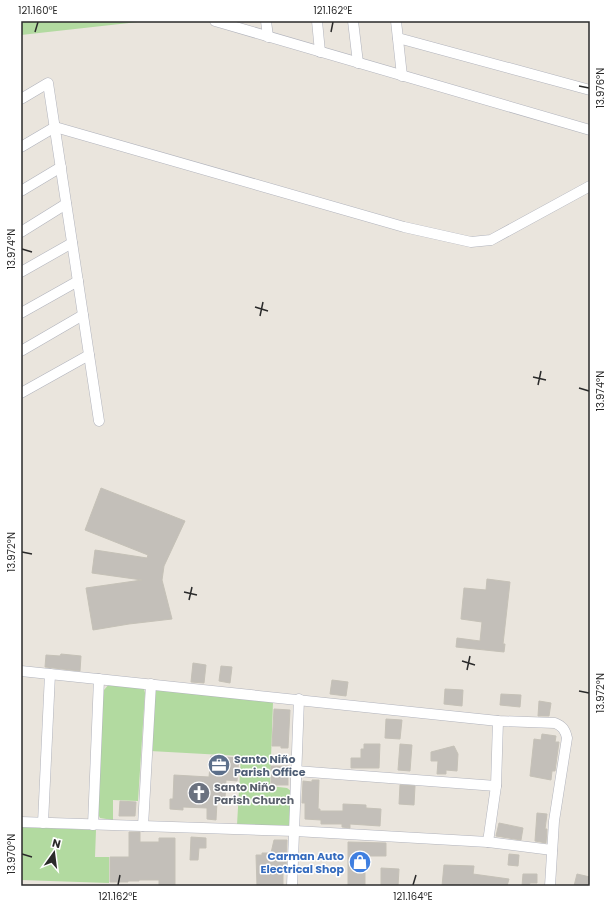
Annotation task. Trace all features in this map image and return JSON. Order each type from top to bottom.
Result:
[{"type":"street","points":[[215,21],[590,130]]},
{"type":"street","points":[[266,21],[268,36]]},
{"type":"street","points":[[317,21],[320,52]]},
{"type":"street","points":[[353,21],[358,63]]},
{"type":"street","points":[[396,21],[402,76]]},
{"type":"street","points":[[398,38],[590,90]]},
{"type":"street","points":[[21,99],[48,83],[99,421]]},
{"type":"street","points":[[21,148],[55,127],[404,227],[471,242],[491,240],[590,186]]},
{"type":"street","points":[[21,190],[61,167]]},
{"type":"street","points":[[21,232],[66,204]]},
{"type":"street","points":[[21,272],[72,243]]},
{"type":"street","points":[[21,313],[78,281]]},
{"type":"street","points":[[21,351],[83,315]]},
{"type":"street","points":[[21,393],[89,355]]},
{"type":"street","points":[[21,670],[498,721],[555,723],[566,731],[567,738],[554,821],[550,886]]},
{"type":"street","points":[[43,823],[50,674]]},
{"type":"street","points":[[93,825],[99,679]]},
{"type":"street","points":[[142,826],[151,684]]},
{"type":"street","points":[[292,886],[299,699]]},
{"type":"street","points":[[488,842],[496,786],[498,721]]},
{"type":"street","points":[[296,771],[496,786]]},
{"type":"street","points":[[21,822],[295,831],[488,842],[552,850]]},
{"type":"green space","points":[[21,21],[147,21],[21,35]]},
{"type":"green space","points":[[110,683],[144,689],[145,693],[138,801],[113,800],[113,820],[100,818],[98,810],[103,696],[104,690]]},
{"type":"green space","points":[[156,689],[273,702],[270,786],[287,788],[291,791],[289,826],[237,825],[241,756],[150,751],[154,692]]},
{"type":"green space","points":[[21,827],[96,830],[95,857],[109,857],[109,883],[21,880]]},
{"type":"building","points":[[101,488],[185,521],[164,566],[162,580],[172,619],[93,630],[86,588],[142,580],[92,573],[95,550],[147,558],[148,555],[85,530]]},
{"type":"building","points":[[487,579],[510,582],[503,644],[505,644],[504,652],[456,647],[457,638],[480,641],[482,622],[461,619],[464,588],[486,590]]},
{"type":"building","points":[[61,654],[81,656],[80,671],[45,667],[46,655],[60,656]]},
{"type":"building","points":[[193,663],[206,665],[204,683],[191,682]]},
{"type":"building","points":[[221,666],[232,667],[230,683],[219,681]]},
{"type":"building","points":[[332,680],[348,682],[346,696],[330,694]]},
{"type":"building","points":[[445,689],[463,690],[462,706],[444,704]]},
{"type":"building","points":[[501,694],[521,695],[520,707],[500,705]]},
{"type":"building","points":[[539,701],[551,703],[549,716],[538,716]]},
{"type":"building","points":[[274,709],[290,710],[288,748],[272,746]]},
{"type":"building","points":[[386,719],[402,720],[400,739],[385,738]]},
{"type":"building","points":[[542,734],[556,736],[555,742],[559,742],[555,771],[552,771],[551,780],[530,776],[534,739],[541,740]]},
{"type":"building","points":[[364,744],[380,744],[379,768],[351,768],[351,758],[361,758],[361,749],[364,749]]},
{"type":"building","points":[[400,744],[412,745],[410,771],[398,770]]},
{"type":"building","points":[[454,746],[458,754],[457,771],[446,770],[446,774],[437,774],[438,761],[431,761],[431,752]]},
{"type":"building","name":"Santo Niño Parish Church","points":[[211,756],[239,758],[237,781],[226,780],[225,799],[221,798],[220,802],[217,802],[216,820],[207,819],[207,808],[183,807],[183,810],[170,809],[170,799],[173,799],[174,775],[209,777]]},
{"type":"building","points":[[271,766],[288,766],[288,785],[271,785]]},
{"type":"building","points":[[312,780],[319,780],[318,809],[320,809],[320,811],[343,811],[343,804],[366,805],[366,808],[381,809],[380,826],[350,824],[350,828],[342,827],[342,824],[321,824],[321,820],[305,819],[305,803],[302,803],[303,781],[312,782]]},
{"type":"building","points":[[400,785],[415,786],[414,805],[399,804]]},
{"type":"building","points":[[120,801],[136,802],[135,816],[119,816]]},
{"type":"building","points":[[537,813],[547,814],[545,829],[547,829],[546,843],[535,841]]},
{"type":"building","points":[[499,823],[523,828],[521,840],[496,836]]},
{"type":"building","points":[[129,832],[140,832],[140,842],[159,842],[159,838],[175,838],[175,885],[159,885],[159,880],[110,882],[110,857],[129,857]]},
{"type":"building","points":[[191,837],[206,838],[206,848],[199,848],[198,860],[190,860]]},
{"type":"building","points":[[274,840],[287,840],[286,873],[283,873],[283,886],[257,886],[256,855],[271,853]]},
{"type":"building","points":[[348,842],[386,843],[386,856],[365,856],[365,886],[348,886]]},
{"type":"building","points":[[509,854],[519,855],[518,866],[508,865]]},
{"type":"building","points":[[444,865],[474,866],[473,874],[509,879],[507,886],[470,884],[470,886],[442,886]]},
{"type":"building","points":[[381,868],[399,869],[398,886],[381,886]]},
{"type":"building","points":[[523,874],[537,874],[537,883],[530,883],[529,886],[522,886]]},
{"type":"building","points":[[577,874],[590,877],[590,886],[574,886]]},
{"type":"place","name":"Santo Niño Parish Office","points":[[219,765]]},
{"type":"place","name":"Santo Niño Parish Church","points":[[199,793]]},
{"type":"place","name":"Carman Auto Electrical Shop","points":[[360,862]]}]
